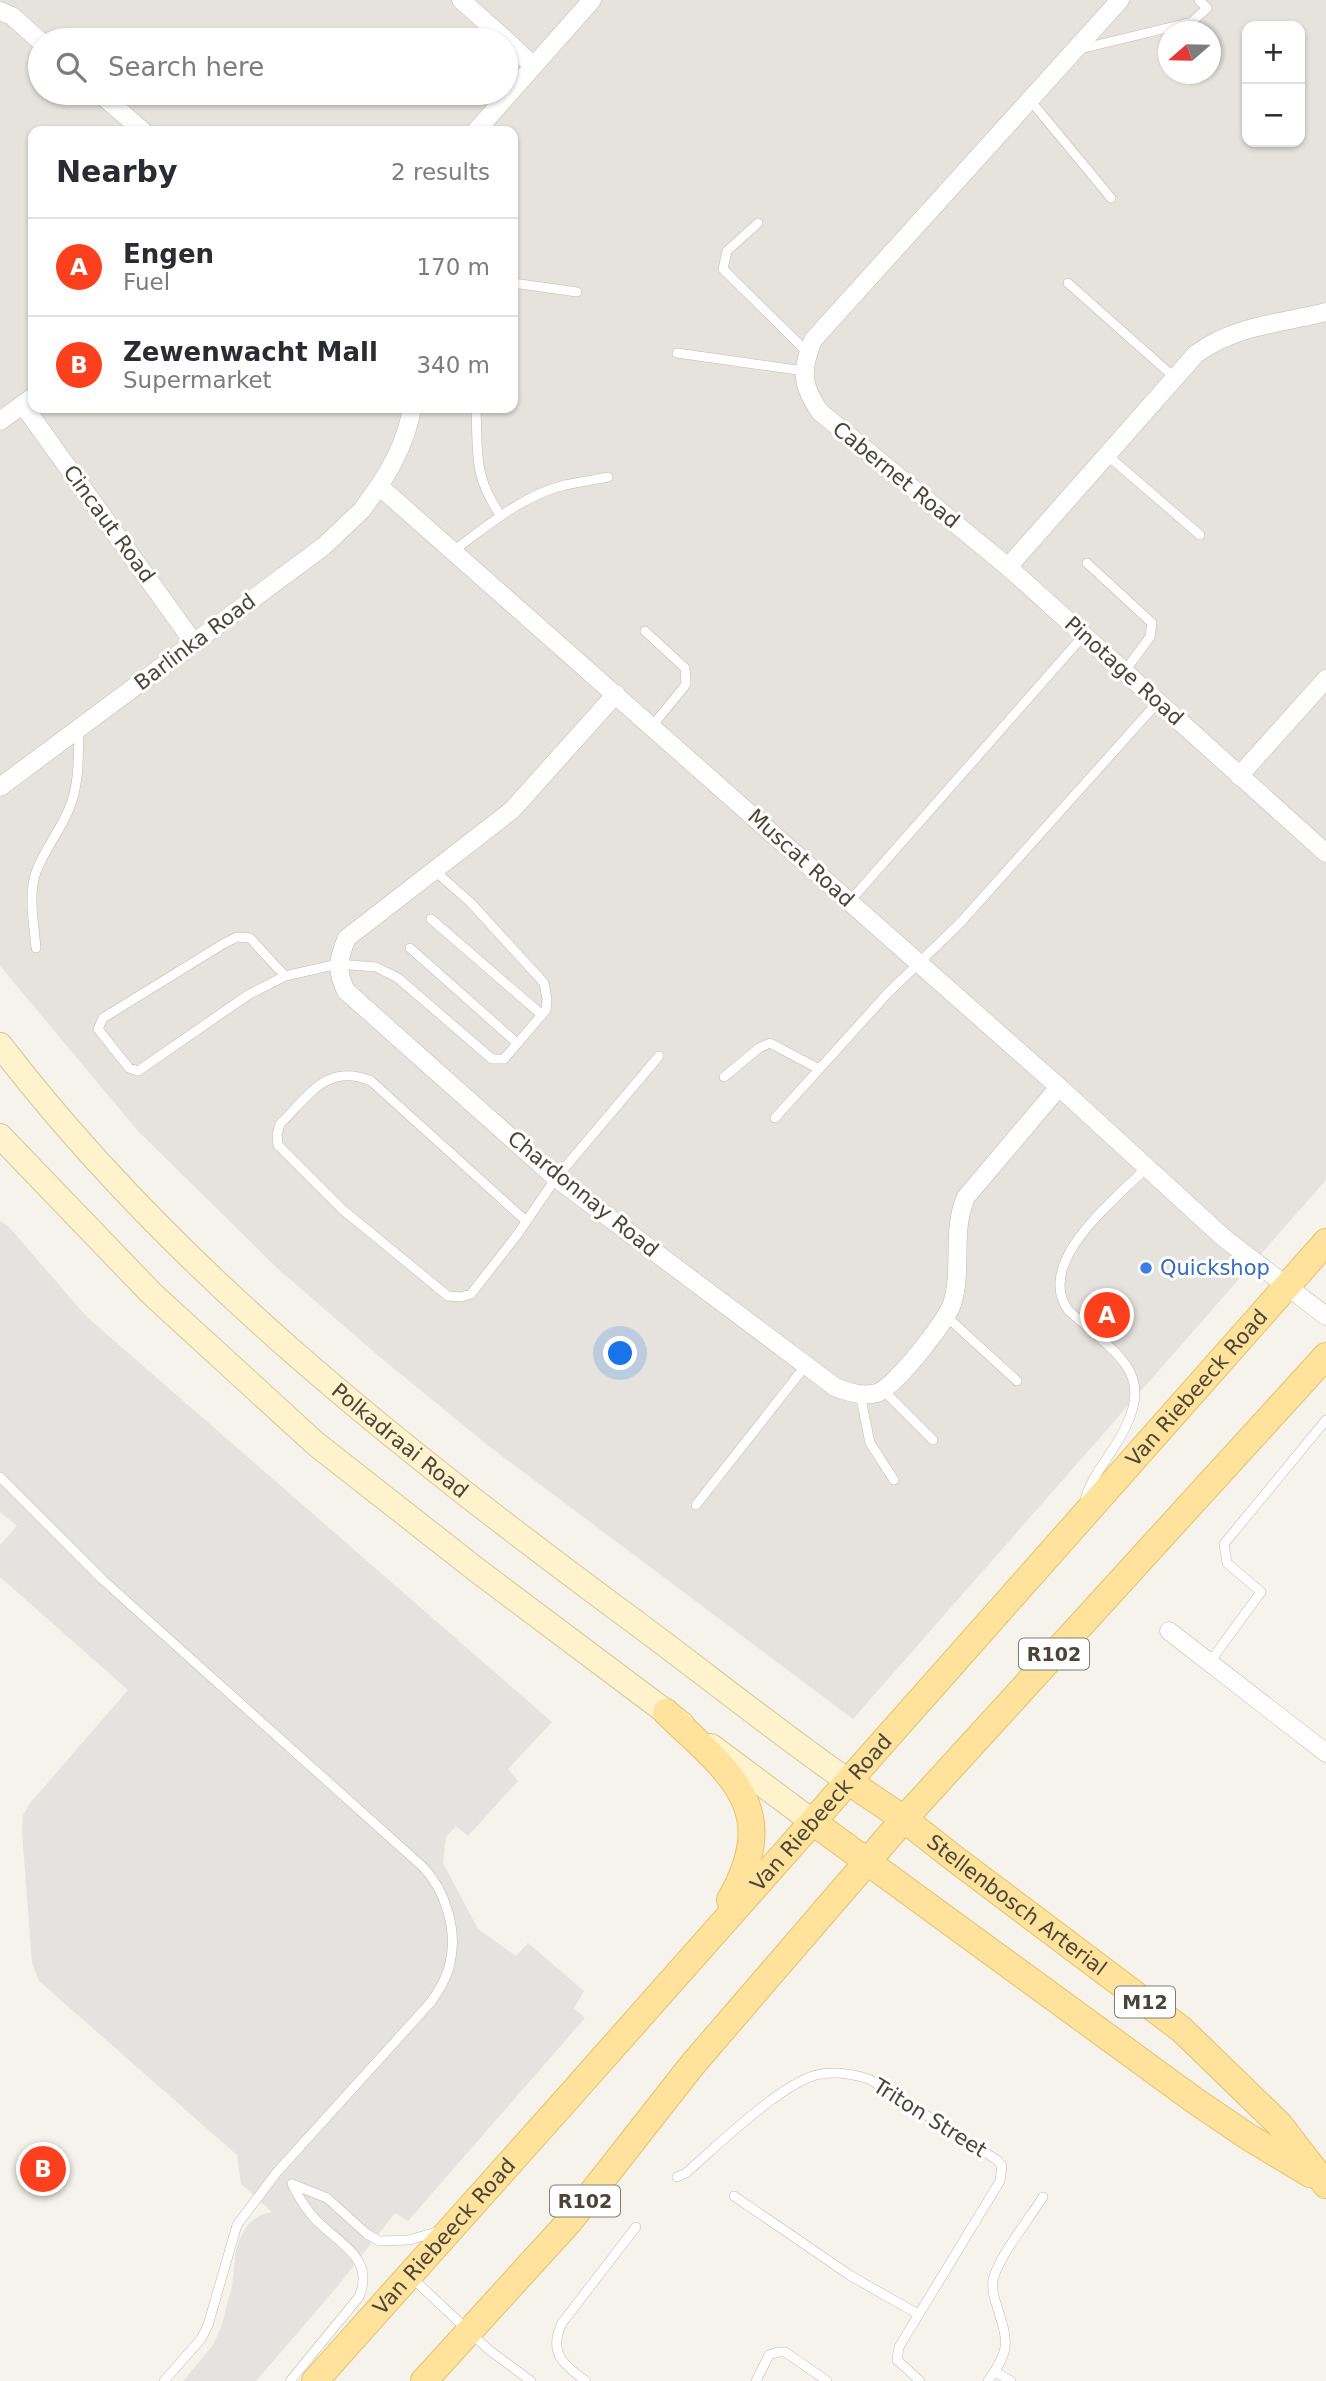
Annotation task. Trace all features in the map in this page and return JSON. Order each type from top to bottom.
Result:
[{"type":"main road","points":[[0,1037],[16,1066]]},
{"type":"main road","name":"Polkadraai Road","points":[[0,1045],[88,1152],[139,1205],[250,1313],[340,1392],[498,1521],[849,1782]]},
{"type":"main road","name":"M12","points":[[0,1136],[152,1294],[316,1444],[457,1555],[813,1822],[1194,2100],[1325,2184]]},
{"type":"main road","name":"Van Riebeeck Road","points":[[315,2381],[1326,1242]]},
{"type":"main road","name":"R102","points":[[424,2381],[569,2222],[693,2064],[904,1819],[1326,1356]]},
{"type":"main road","points":[[666,1712],[731,1776],[741,1791],[749,1816],[751,1844],[744,1875],[703,1947]]},
{"type":"main road","name":"Stellenbosch Arterial","points":[[849,1782],[904,1819],[1181,2029],[1279,2124],[1325,2184]]},
{"type":"street","points":[[461,0],[492,28]]},
{"type":"street","points":[[518,83],[592,0]]},
{"type":"street","points":[[804,371],[813,340],[1120,0]]},
{"type":"street","points":[[0,10],[12,16],[28,30]]},
{"type":"street","points":[[518,52],[533,66]]},
{"type":"street","points":[[113,105],[137,126]]},
{"type":"street","points":[[480,126],[499,105]]},
{"type":"street","points":[[1008,566],[1196,354],[1237,331],[1326,312]]},
{"type":"street","name":"Cabernet Road","points":[[804,371],[811,398],[820,412],[1008,566]]},
{"type":"street","name":"Cincaut Road","points":[[0,421],[28,401]]},
{"type":"street","name":"Cincaut Road","points":[[36,413],[194,643]]},
{"type":"street","points":[[379,486],[392,466],[407,432],[411,413]]},
{"type":"street","name":"Barlinka Road","points":[[0,787],[324,546],[362,510],[379,486]]},
{"type":"street","name":"Muscat Road","points":[[379,486],[850,901],[1232,1244],[1326,1316]]},
{"type":"street","name":"Pinotage Road","points":[[1008,566],[1326,853]]},
{"type":"street","points":[[1239,776],[1326,679]]},
{"type":"street","points":[[338,964],[347,938],[512,810],[616,694]]},
{"type":"street","name":"Chardonnay Road","points":[[338,964],[340,979],[346,991],[556,1178],[835,1387],[860,1394]]},
{"type":"street","points":[[860,1394],[874,1394],[892,1383],[947,1317],[954,1295],[960,1213],[966,1197],[1059,1087]]},
{"type":"street","points":[[1169,1632],[1326,1754]]},
{"type":"lane","points":[[1075,50],[1192,22],[1207,8],[1199,0]]},
{"type":"lane","points":[[1030,100],[1111,198]]},
{"type":"lane","points":[[758,223],[727,251],[723,269],[808,353]]},
{"type":"lane","points":[[1068,283],[1175,378]]},
{"type":"lane","points":[[518,284],[577,292]]},
{"type":"lane","points":[[677,353],[804,371]]},
{"type":"lane","points":[[476,413],[478,471],[483,487],[501,516]]},
{"type":"lane","points":[[1107,455],[1200,535]]},
{"type":"lane","points":[[453,551],[501,516],[547,491],[608,477]]},
{"type":"lane","points":[[1087,563],[1152,624],[1150,637],[1124,672]]},
{"type":"lane","points":[[645,631],[685,668],[686,678],[684,687],[652,726]]},
{"type":"lane","points":[[850,901],[1084,635]]},
{"type":"lane","points":[[775,1118],[887,994],[961,922],[1158,702]]},
{"type":"lane","points":[[36,948],[32,902],[35,874],[75,792],[80,770],[79,728]]},
{"type":"lane","points":[[285,976],[250,938],[237,937],[103,1018],[98,1028],[130,1068],[138,1071],[248,995],[285,976],[338,964],[376,967],[398,978],[492,1059],[504,1059],[547,1004],[544,983],[471,903],[435,871]]},
{"type":"lane","points":[[431,919],[541,1014]]},
{"type":"lane","points":[[410,948],[517,1043]]},
{"type":"lane","points":[[724,1077],[759,1048],[770,1043],[819,1069]]},
{"type":"lane","points":[[526,1221],[371,1081],[360,1076],[350,1074],[325,1081],[278,1129],[278,1144],[343,1210],[449,1296],[471,1294],[526,1221],[556,1178],[659,1056]]},
{"type":"lane","points":[[1082,1517],[1090,1484],[1127,1427],[1136,1389],[1129,1370],[1116,1353],[1061,1301],[1061,1273],[1076,1240],[1146,1168]]},
{"type":"lane","points":[[947,1317],[1017,1381]]},
{"type":"lane","points":[[696,1506],[806,1366]]},
{"type":"lane","points":[[883,1390],[933,1440]]},
{"type":"lane","points":[[860,1394],[870,1443],[894,1480]]},
{"type":"lane","points":[[1209,1663],[1261,1592],[1227,1563],[1224,1544],[1326,1420]]},
{"type":"lane","points":[[0,1477],[103,1580],[423,1867],[434,1879],[447,1907],[452,1953],[442,1983],[431,2002],[277,2172],[237,2225],[208,2325],[201,2339],[164,2381]]},
{"type":"lane","name":"Triton Street","points":[[677,2177],[796,2082],[820,2074],[847,2073],[869,2079],[997,2160],[1002,2166],[1000,2180],[899,2347],[897,2360],[920,2381]]},
{"type":"lane","points":[[290,2381],[359,2297],[364,2277],[356,2256],[310,2214],[292,2184],[327,2198],[367,2234],[379,2241],[409,2240],[454,2225]]},
{"type":"lane","points":[[734,2196],[851,2276],[918,2314]]},
{"type":"lane","points":[[988,2381],[1001,2363],[1006,2337],[996,2304],[993,2282],[997,2268],[1043,2197]]},
{"type":"lane","points":[[586,2381],[568,2368],[560,2358],[556,2344],[557,2334],[562,2323],[636,2227]]},
{"type":"lane","points":[[410,2276],[489,2350],[531,2381]]},
{"type":"lane","points":[[756,2381],[769,2355],[778,2352],[785,2352],[827,2381]]},
{"type":"lane","points":[[995,2372],[1011,2381]]},
{"type":"shaded area","points":[[0,0],[1326,0],[1326,1180],[853,1719],[490,1447],[277,1268],[138,1131],[0,966]]},
{"type":"shaded area","points":[[0,1221],[9,1227],[87,1317],[552,1722],[508,1769],[518,1781],[468,1836],[456,1826],[446,1837],[443,1863],[478,1929],[516,1956],[528,1943],[584,1991],[574,2008],[585,2018],[408,2221],[395,2213],[337,2287],[256,2381],[183,2381],[213,2345],[221,2327],[232,2286],[240,2238],[248,2224],[261,2215],[272,2212],[241,2184],[237,2155],[39,1981],[32,1963],[23,1815],[31,1802],[128,1690],[0,1577],[0,1545],[17,1526],[0,1512]]},
{"type":"place","name":"Quickshop","points":[[1146,1268]]},
{"type":"place","name":"Engen","points":[[1107,1315]]},
{"type":"place","name":"Zewenwacht Mall","points":[[43,2169]]}]
